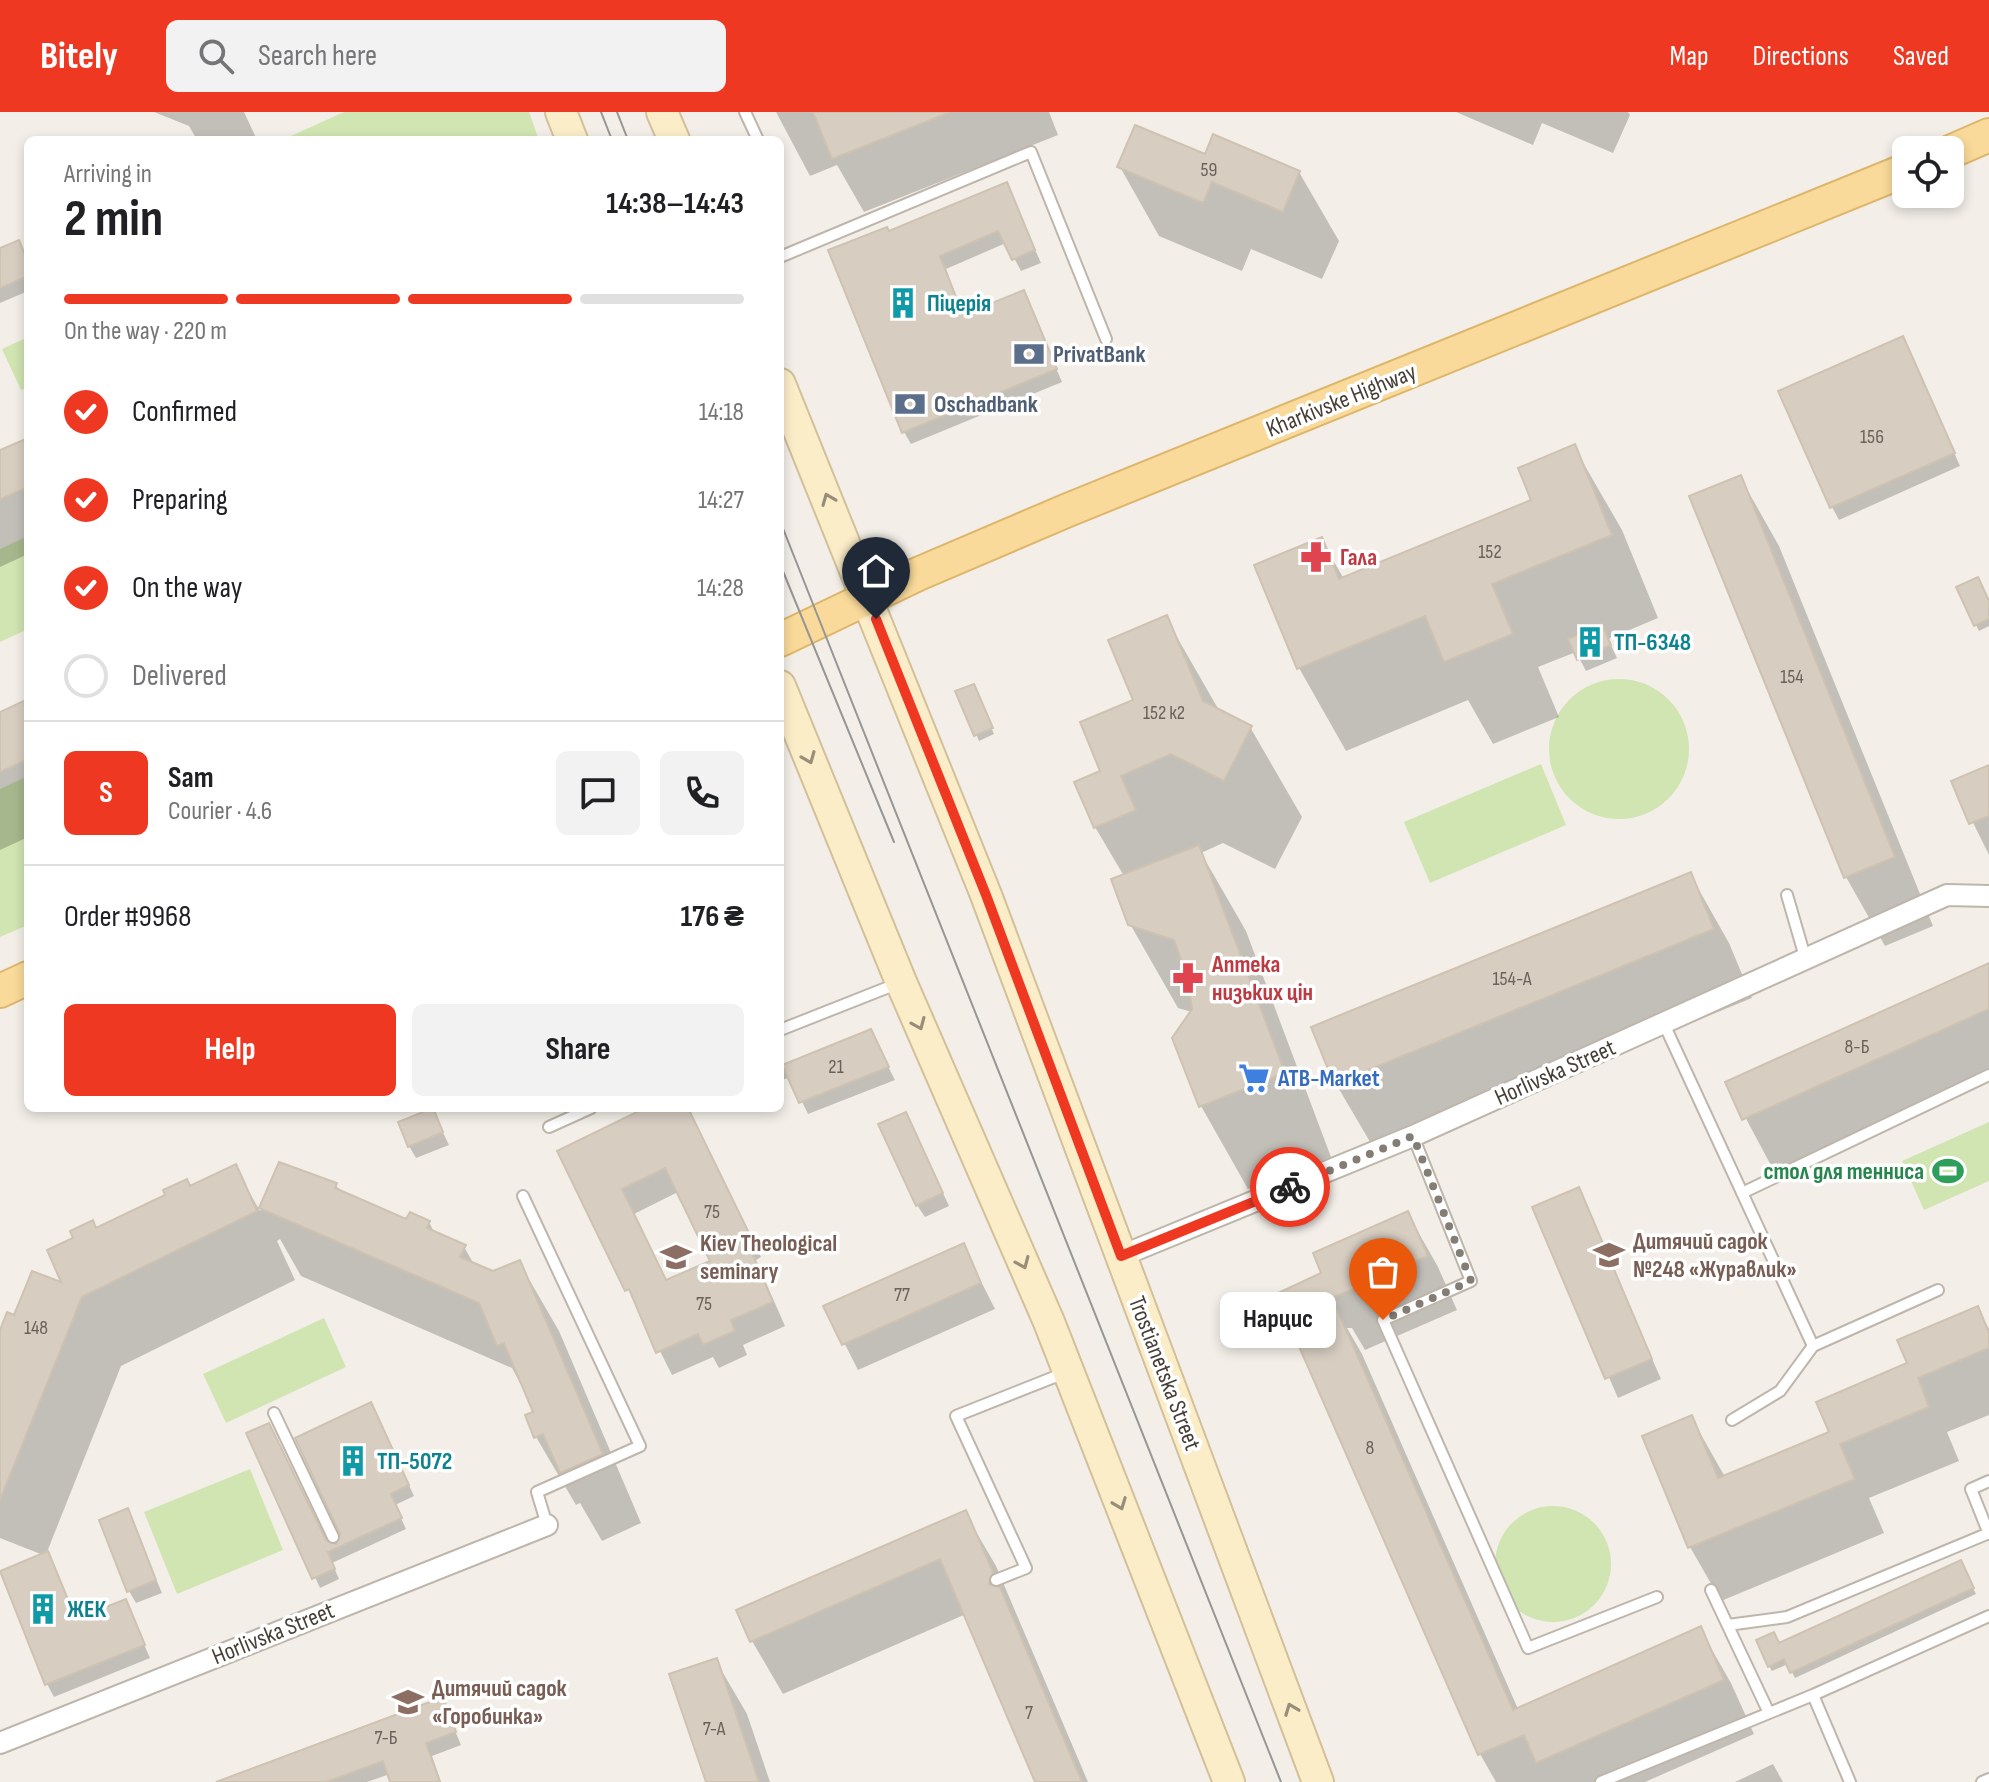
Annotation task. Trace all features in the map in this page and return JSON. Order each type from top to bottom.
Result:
[{"type":"main road","points":[[561,112],[570,136]]},
{"type":"main road","points":[[662,112],[672,136]]},
{"type":"main road","points":[[1964,146],[1989,135]]},
{"type":"main road","name":"Kharkivske Highway","points":[[784,638],[867,598],[1068,510],[1892,176]]},
{"type":"main road","name":"Trostianetska Street","points":[[784,394],[986,895],[1318,1782]]},
{"type":"main road","points":[[784,696],[901,982],[1068,1371],[1229,1782]]},
{"type":"main road","points":[[0,991],[24,980]]},
{"type":"street","name":"Horlivska Street","points":[[1121,1256],[1413,1136],[1947,895],[1989,896]]},
{"type":"street","name":"Horlivska Street","points":[[0,1743],[547,1525]]},
{"type":"lane","points":[[745,112],[756,136]]},
{"type":"lane","points":[[784,255],[1031,152],[1106,339]]},
{"type":"lane","points":[[1787,895],[1805,957]]},
{"type":"lane","points":[[784,1028],[901,982]]},
{"type":"lane","points":[[1664,1024],[1813,1346]]},
{"type":"lane","points":[[1742,1193],[1989,1075]]},
{"type":"lane","points":[[549,1127],[582,1112]]},
{"type":"lane","points":[[1413,1136],[1471,1281],[1383,1320],[1528,1648],[1657,1597]]},
{"type":"lane","points":[[523,1196],[640,1446],[537,1492],[547,1525]]},
{"type":"lane","points":[[1732,1420],[1780,1391],[1813,1346],[1938,1290]]},
{"type":"lane","points":[[996,1580],[1026,1568],[956,1416],[1068,1371]]},
{"type":"lane","points":[[274,1413],[333,1537]]},
{"type":"lane","points":[[1728,1625],[1787,1617],[1989,1534],[1971,1489],[1989,1481]]},
{"type":"lane","points":[[1711,1590],[1769,1713]]},
{"type":"lane","points":[[1601,1782],[1813,1695],[1989,1616]]},
{"type":"lane","points":[[1813,1695],[1850,1782]]},
{"type":"lane","points":[[1982,1782],[1989,1779]]},
{"type":"green space","points":[[344,112],[529,112],[538,136],[291,136]]},
{"type":"green space","points":[[24,339],[24,389],[21,390],[2,349]]},
{"type":"green space","points":[[24,538],[24,631],[0,642],[0,549]]},
{"type":"green space","points":[[1619,679],[1646,684],[1669,699],[1684,722],[1689,749],[1684,776],[1669,799],[1646,814],[1619,819],[1592,814],[1569,799],[1554,776],[1549,749],[1554,722],[1569,699],[1592,684]]},
{"type":"green space","points":[[1541,764],[1566,825],[1430,883],[1404,822]]},
{"type":"green space","points":[[24,778],[24,927],[0,937],[0,789]]},
{"type":"green space","name":"стол для тенниса","points":[[1989,1122],[1989,1181],[1924,1210],[1902,1161]]},
{"type":"green space","points":[[324,1318],[346,1367],[226,1423],[203,1374]]},
{"type":"green space","points":[[250,1469],[283,1550],[177,1594],[144,1512]]},
{"type":"green space","points":[[1553,1506],[1575,1510],[1594,1523],[1607,1542],[1611,1564],[1607,1586],[1594,1605],[1575,1618],[1553,1622],[1531,1618],[1512,1605],[1499,1586],[1495,1564],[1499,1542],[1512,1523],[1531,1510]]},
{"type":"building","points":[[813,112],[948,112],[948,113],[832,159]]},
{"type":"building","points":[[1135,125],[1205,154],[1213,134],[1300,171],[1283,212],[1212,182],[1203,203],[1117,167]]},
{"type":"building","name":"Піцерія","points":[[1007,182],[1035,250],[1012,260],[998,231],[940,256],[963,315],[1024,290],[1057,369],[902,433],[828,250],[887,227],[889,231]]},
{"type":"building","points":[[19,240],[24,252],[24,278],[0,288],[0,248]]},
{"type":"building","points":[[1903,336],[1955,453],[1830,508],[1778,391]]},
{"type":"building","points":[[24,440],[24,489],[0,499],[0,450]]},
{"type":"building","points":[[1575,444],[1612,535],[1492,584],[1513,634],[1444,662],[1425,616],[1297,669],[1254,565],[1322,537],[1339,579],[1531,500],[1518,468]]},
{"type":"building","points":[[1741,475],[1895,857],[1844,878],[1689,496]]},
{"type":"building","points":[[1978,577],[1989,601],[1989,619],[1974,626],[1956,587]]},
{"type":"building","points":[[1167,615],[1203,701],[1252,726],[1224,781],[1171,754],[1121,776],[1136,810],[1094,828],[1074,782],[1100,771],[1080,722],[1133,700],[1108,640]]},
{"type":"building","name":"ТП-6348","points":[[1602,624],[1611,645],[1577,660],[1568,639]]},
{"type":"building","points":[[974,684],[993,728],[974,736],[955,691]]},
{"type":"building","points":[[24,701],[24,761],[0,772],[0,712]]},
{"type":"building","points":[[1989,765],[1989,816],[1969,824],[1951,781]]},
{"type":"building","points":[[1199,845],[1285,1073],[1199,1107],[1172,1038],[1192,1009],[1188,978],[1174,940],[1128,925],[1111,879]]},
{"type":"building","points":[[1691,872],[1714,929],[1334,1084],[1311,1027]]},
{"type":"building","points":[[1989,963],[1989,1009],[1742,1120],[1725,1082]]},
{"type":"building","points":[[871,1029],[889,1067],[799,1103],[784,1064]]},
{"type":"building","points":[[423,1112],[435,1112],[443,1132],[408,1147],[398,1122]]},
{"type":"building","points":[[637,1112],[690,1112],[749,1233],[744,1235],[773,1302],[731,1320],[735,1331],[703,1345],[698,1334],[656,1353],[629,1289],[625,1291],[557,1151]],"holes":[[[665,1168],[710,1261],[666,1280],[622,1189]]]},
{"type":"building","points":[[906,1112],[943,1193],[916,1206],[878,1124]]},
{"type":"building","points":[[279,1162],[337,1183],[335,1188],[406,1219],[410,1212],[430,1221],[427,1228],[466,1245],[460,1257],[493,1271],[520,1260],[603,1454],[560,1473],[543,1434],[534,1438],[525,1415],[533,1412],[504,1343],[497,1346],[479,1303],[259,1208]]},
{"type":"building","points":[[236,1164],[257,1211],[82,1297],[0,1500],[0,1330],[7,1312],[14,1315],[32,1271],[61,1282],[47,1250],[73,1238],[70,1231],[93,1220],[96,1228],[165,1195],[163,1190],[187,1179],[190,1186]]},
{"type":"building","points":[[1579,1187],[1652,1359],[1605,1379],[1532,1207]]},
{"type":"building","points":[[1408,1211],[1428,1256],[1332,1298],[1513,1710],[1701,1626],[1724,1680],[1536,1763],[1524,1735],[1478,1755],[1276,1294],[1321,1273],[1313,1253]]},
{"type":"building","points":[[964,1243],[981,1283],[842,1345],[823,1306]]},
{"type":"building","points":[[1978,1306],[1989,1333],[1989,1348],[1918,1378],[1929,1407],[1840,1444],[1855,1479],[1688,1548],[1642,1436],[1692,1415],[1718,1478],[1829,1432],[1816,1402],[1907,1363],[1897,1340]]},
{"type":"building","name":"ТП-5072","points":[[371,1402],[409,1485],[391,1494],[402,1518],[328,1552],[335,1569],[312,1579],[246,1433],[269,1423],[326,1540],[336,1544],[340,1534],[295,1438]]},
{"type":"building","points":[[128,1508],[156,1580],[127,1592],[99,1520]]},
{"type":"building","points":[[966,1510],[993,1572],[989,1584],[1000,1587],[1082,1782],[1035,1782],[940,1559],[750,1642],[736,1610]]},
{"type":"building","name":"ЖЕК","points":[[48,1551],[76,1619],[126,1599],[145,1645],[45,1685],[0,1571]]},
{"type":"building","points":[[1961,1560],[1974,1588],[1790,1673],[1784,1659],[1768,1667],[1756,1640],[1774,1632],[1779,1643]]},
{"type":"building","points":[[717,1658],[759,1782],[706,1782],[669,1674]]},
{"type":"building","points":[[443,1697],[456,1732],[426,1743],[440,1782],[390,1782],[383,1761],[326,1782],[216,1782]]},
{"type":"tram line","points":[[601,112],[610,136]]},
{"type":"tram line","points":[[617,112],[626,136]]},
{"type":"tram line","points":[[784,531],[1281,1782]]},
{"type":"tram line","points":[[784,574],[894,842]]},
{"type":"way so far","points":[[1290,1187],[1413,1136],[1471,1281],[1383,1320]]},
{"type":"place","name":"Піцерія","points":[[903,303]]},
{"type":"place","name":"PrivatBank","points":[[1029,354]]},
{"type":"place","name":"Oschadbank","points":[[910,404]]},
{"type":"place","name":"Гала","points":[[1316,557]]},
{"type":"place","name":"ТП-6348","points":[[1590,642]]},
{"type":"place","name":"Аптека низьких цін","points":[[1188,978]]},
{"type":"place","name":"ATB-Market","points":[[1254,1078]]},
{"type":"place","name":"стол для тенниса","points":[[1948,1171]]},
{"type":"place","name":"Дитячий садок №248 «Журавлик»","points":[[1609,1255]]},
{"type":"place","name":"Kiev Theological seminary","points":[[676,1257]]},
{"type":"place","name":"Нарцис","points":[[1383,1320]]},
{"type":"place","name":"ТП-5072","points":[[353,1461]]},
{"type":"place","name":"ЖЕК","points":[[43,1609]]},
{"type":"place","name":"Дитячий садок «Горобинка»","points":[[408,1702]]},
{"type":"route","points":[[876,619],[986,895],[1121,1256],[1290,1187]]}]
